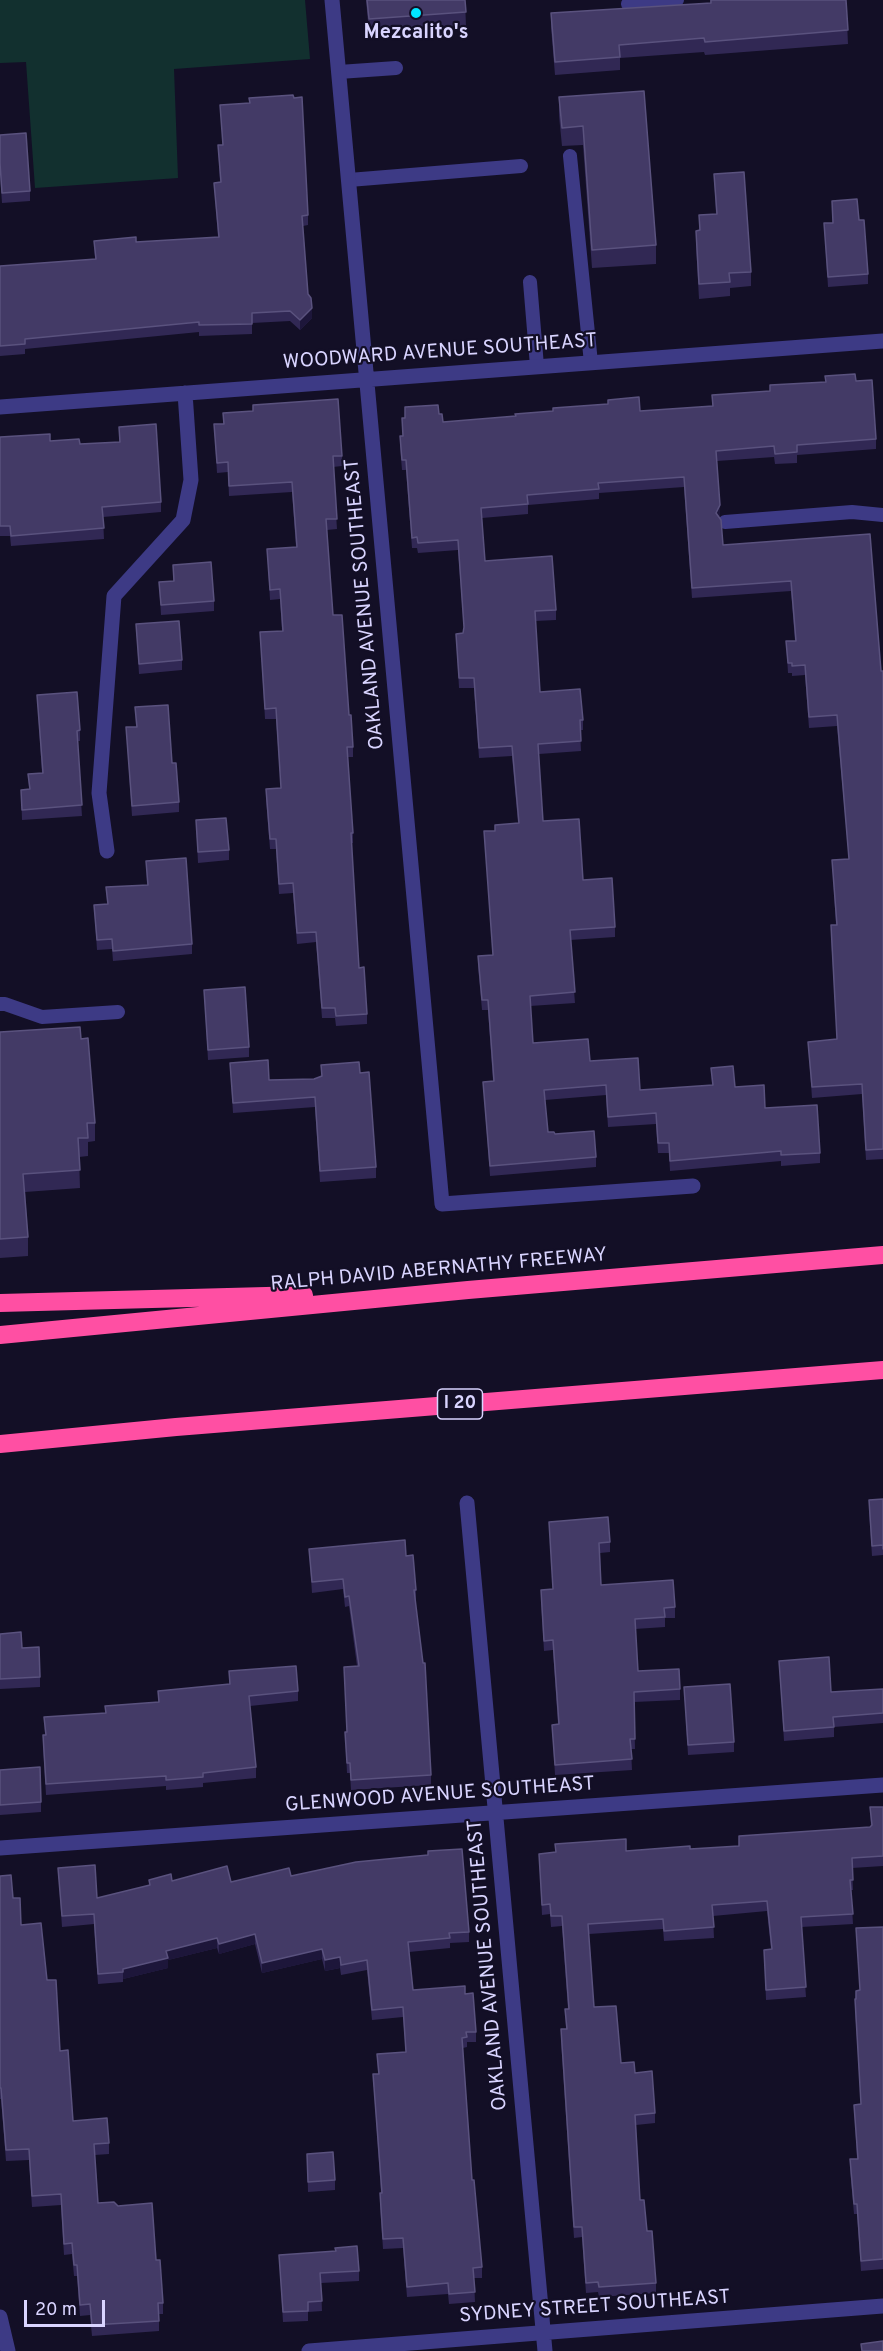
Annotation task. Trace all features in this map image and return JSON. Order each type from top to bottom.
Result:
[{"type":"highway","name":"RALPH DAVID ABERNATHY FREEWAY","points":[[0,1335],[468,1290],[883,1255]]},
{"type":"highway","points":[[0,1303],[468,1290]]},
{"type":"highway","name":"I 20","points":[[0,1446],[176,1427],[883,1370]]},
{"type":"street","name":"OAKLAND AVENUE SOUTHEAST","points":[[332,0],[442,1204],[693,1186]]},
{"type":"street","name":"WOODWARD AVENUE SOUTHEAST","points":[[0,407],[883,341]]},
{"type":"street","points":[[107,851],[99,793],[114,596],[183,520],[191,480],[185,393]]},
{"type":"street","name":"OAKLAND AVENUE SOUTHEAST","points":[[468,1503],[545,2351]]},
{"type":"street","name":"GLENWOOD AVENUE SOUTHEAST","points":[[0,1848],[883,1785]]},
{"type":"street","name":"SYDNEY STREET SOUTHEAST","points":[[309,2351],[883,2306]]},
{"type":"street","points":[[0,2317],[8,2351]]},
{"type":"lane","points":[[628,4],[677,0]]},
{"type":"lane","points":[[339,72],[396,68]]},
{"type":"lane","points":[[570,156],[591,363]]},
{"type":"lane","points":[[349,180],[520,166]]},
{"type":"lane","points":[[530,282],[537,366]]},
{"type":"lane","points":[[725,522],[852,512],[883,515]]},
{"type":"lane","points":[[0,1004],[42,1017],[118,1011]]},
{"type":"green space","points":[[0,0],[305,0],[310,59],[174,69],[178,178],[35,188],[26,62],[0,63]]},
{"type":"building","points":[[367,0],[465,0],[466,12],[369,19]]},
{"type":"building","points":[[711,0],[846,0],[848,30],[705,42],[704,38],[619,45],[620,57],[555,62],[551,13],[711,3]]},
{"type":"building","points":[[644,91],[656,245],[592,250],[583,126],[562,128],[559,97]]},
{"type":"building","points":[[293,95],[294,98],[302,97],[308,215],[302,216],[308,294],[312,308],[300,320],[290,311],[252,313],[252,324],[199,325],[199,322],[25,339],[25,344],[0,346],[0,266],[96,259],[94,241],[136,237],[136,242],[219,237],[214,183],[221,182],[218,145],[223,145],[220,105],[250,103],[249,98]]},
{"type":"building","points":[[26,133],[30,191],[2,193],[0,135]]},
{"type":"building","points":[[744,172],[751,272],[729,273],[730,282],[699,284],[696,231],[700,230],[699,215],[717,214],[714,174]]},
{"type":"building","points":[[857,199],[859,220],[864,220],[868,274],[828,277],[824,223],[833,223],[832,201]]},
{"type":"building","points":[[855,374],[856,381],[872,380],[876,439],[797,445],[797,452],[775,454],[774,446],[716,451],[720,505],[716,513],[721,520],[723,545],[870,534],[881,671],[883,671],[883,1149],[866,1150],[862,1084],[812,1087],[808,1042],[837,1039],[831,925],[837,925],[832,860],[849,859],[837,715],[809,717],[805,665],[792,666],[792,663],[788,663],[786,641],[796,641],[791,581],[692,588],[684,477],[598,483],[599,489],[527,495],[528,504],[481,508],[485,561],[552,556],[556,610],[535,611],[540,692],[580,689],[583,720],[580,720],[581,741],[538,744],[543,821],[579,819],[583,880],[612,878],[615,927],[570,930],[575,992],[530,996],[533,1043],[588,1039],[590,1061],[638,1058],[640,1090],[713,1085],[711,1068],[733,1066],[735,1087],[764,1085],[765,1108],[817,1105],[820,1153],[781,1155],[781,1151],[670,1161],[669,1143],[658,1143],[656,1113],[608,1117],[606,1085],[544,1090],[548,1132],[555,1134],[594,1131],[596,1157],[490,1166],[483,1082],[494,1081],[488,1000],[482,1000],[478,956],[493,955],[484,831],[495,831],[495,825],[519,823],[512,746],[479,748],[474,678],[459,678],[456,634],[463,633],[464,627],[458,540],[418,543],[417,537],[412,538],[406,460],[402,460],[400,436],[403,436],[402,418],[405,418],[405,407],[438,405],[443,422],[516,416],[515,414],[553,411],[553,408],[608,404],[608,400],[639,397],[640,411],[713,406],[712,395],[770,391],[770,385],[826,382],[825,376]]},
{"type":"building","points":[[338,399],[342,456],[333,456],[337,519],[326,519],[333,615],[342,615],[349,715],[351,715],[353,747],[347,747],[353,833],[351,833],[359,968],[364,967],[367,1014],[336,1016],[335,1008],[322,1008],[316,932],[297,933],[293,883],[279,884],[276,839],[270,839],[266,789],[281,788],[276,708],[265,709],[260,632],[283,631],[280,589],[270,590],[267,549],[297,547],[292,482],[229,486],[228,462],[217,463],[214,424],[224,424],[223,413],[253,411],[253,405]]},
{"type":"building","points":[[156,424],[161,502],[102,507],[104,528],[11,536],[10,526],[0,526],[0,437],[50,434],[50,441],[79,439],[80,444],[120,442],[119,427]]},
{"type":"building","points":[[211,562],[214,601],[161,605],[159,582],[174,581],[173,565]]},
{"type":"building","points":[[179,621],[182,660],[139,664],[136,624]]},
{"type":"building","points":[[77,692],[82,805],[22,810],[21,790],[30,789],[28,774],[43,773],[37,695]]},
{"type":"building","points":[[168,705],[172,763],[176,763],[179,802],[132,806],[126,727],[137,727],[135,707]]},
{"type":"building","points":[[226,818],[229,850],[198,852],[196,820]]},
{"type":"building","points":[[186,858],[192,944],[113,951],[112,939],[97,940],[94,905],[108,904],[106,887],[148,885],[146,861]]},
{"type":"building","points":[[245,987],[249,1047],[208,1050],[204,990]]},
{"type":"building","points":[[80,1027],[81,1039],[88,1038],[95,1123],[87,1123],[88,1138],[78,1138],[80,1170],[23,1174],[28,1237],[0,1239],[0,1032]]},
{"type":"building","points":[[268,1060],[269,1080],[314,1079],[322,1076],[321,1065],[359,1062],[360,1073],[369,1072],[376,1167],[320,1171],[315,1097],[233,1103],[230,1063]]},
{"type":"building","points":[[883,1499],[883,1545],[872,1546],[869,1500]]},
{"type":"building","points":[[608,1517],[610,1542],[599,1543],[601,1585],[673,1580],[675,1607],[664,1608],[665,1617],[635,1619],[638,1671],[679,1669],[680,1689],[634,1692],[635,1739],[630,1739],[632,1759],[555,1765],[552,1725],[559,1724],[553,1640],[544,1641],[541,1590],[553,1589],[549,1522]]},
{"type":"building","points":[[405,1540],[406,1556],[413,1555],[416,1590],[414,1590],[423,1663],[425,1663],[431,1775],[351,1780],[350,1763],[347,1763],[345,1732],[347,1732],[344,1667],[359,1666],[349,1596],[345,1597],[343,1579],[312,1582],[309,1549]]},
{"type":"building","points":[[21,1632],[22,1648],[39,1647],[40,1677],[0,1679],[0,1634]]},
{"type":"building","points":[[829,1657],[831,1692],[883,1689],[883,1713],[833,1717],[834,1727],[784,1731],[779,1661]]},
{"type":"building","points":[[296,1666],[298,1691],[249,1696],[256,1767],[203,1773],[203,1777],[166,1780],[166,1776],[46,1784],[44,1717],[106,1713],[105,1706],[159,1702],[158,1691],[230,1684],[229,1671]]},
{"type":"building","points":[[730,1684],[734,1742],[688,1745],[684,1687]]},
{"type":"building","points":[[40,1767],[41,1802],[0,1805],[0,1770]]},
{"type":"building","points":[[870,1807],[883,1807],[883,1856],[852,1858],[853,1880],[850,1880],[853,1914],[801,1917],[806,1987],[766,1990],[764,1950],[772,1949],[767,1901],[712,1905],[714,1927],[664,1931],[663,1919],[588,1924],[594,2007],[616,2006],[621,2063],[634,2062],[635,2073],[652,2071],[655,2113],[635,2115],[640,2200],[644,2200],[647,2231],[652,2231],[656,2283],[599,2287],[598,2282],[586,2283],[582,2227],[574,2227],[561,2029],[567,2029],[565,2009],[569,2009],[562,1916],[551,1916],[550,1904],[542,1905],[539,1854],[556,1852],[555,1844],[626,1839],[626,1851],[690,1846],[690,1849],[739,1846],[739,1836],[870,1827],[872,1825]]},
{"type":"building","points":[[462,1849],[469,1932],[449,1933],[450,1938],[408,1942],[413,1990],[465,1986],[465,1994],[473,1993],[476,2032],[466,2032],[467,2037],[462,2038],[472,2180],[474,2180],[482,2267],[473,2268],[475,2292],[449,2294],[448,2283],[407,2287],[403,2238],[383,2239],[373,2074],[379,2074],[377,2054],[406,2052],[403,2007],[372,2010],[367,1960],[341,1965],[340,1957],[325,1960],[322,1949],[262,1963],[255,1934],[219,1944],[217,1938],[166,1951],[168,1958],[123,1969],[123,1972],[98,1974],[94,1914],[62,1916],[58,1868],[95,1865],[97,1898],[150,1885],[149,1880],[171,1874],[172,1881],[227,1866],[231,1882],[289,1868],[291,1876],[356,1862],[428,1855],[428,1851]]},
{"type":"building","points":[[11,1875],[13,1898],[20,1898],[21,1925],[41,1923],[47,1980],[56,1980],[60,2051],[68,2050],[73,2121],[107,2118],[109,2143],[94,2144],[98,2203],[114,2202],[118,2206],[152,2203],[156,2260],[160,2260],[163,2303],[158,2303],[159,2321],[92,2325],[90,2304],[80,2305],[77,2265],[74,2265],[72,2243],[64,2244],[61,2194],[32,2196],[29,2149],[6,2150],[0,2088],[0,1876]]},
{"type":"building","points":[[883,1927],[883,2259],[861,2261],[857,2204],[854,2204],[850,2159],[858,2159],[854,2105],[861,2104],[855,1999],[856,1991],[860,1990],[856,1928]]},
{"type":"building","points":[[333,2152],[335,2180],[308,2182],[307,2154]]},
{"type":"building","points":[[357,2246],[359,2271],[320,2273],[322,2301],[308,2302],[308,2311],[283,2312],[279,2255],[336,2251],[335,2248]]},
{"type":"building","points":[[883,2341],[883,2351],[862,2351],[861,2344]]},
{"type":"place","name":"Mezcalito's","points":[[416,13]]}]
